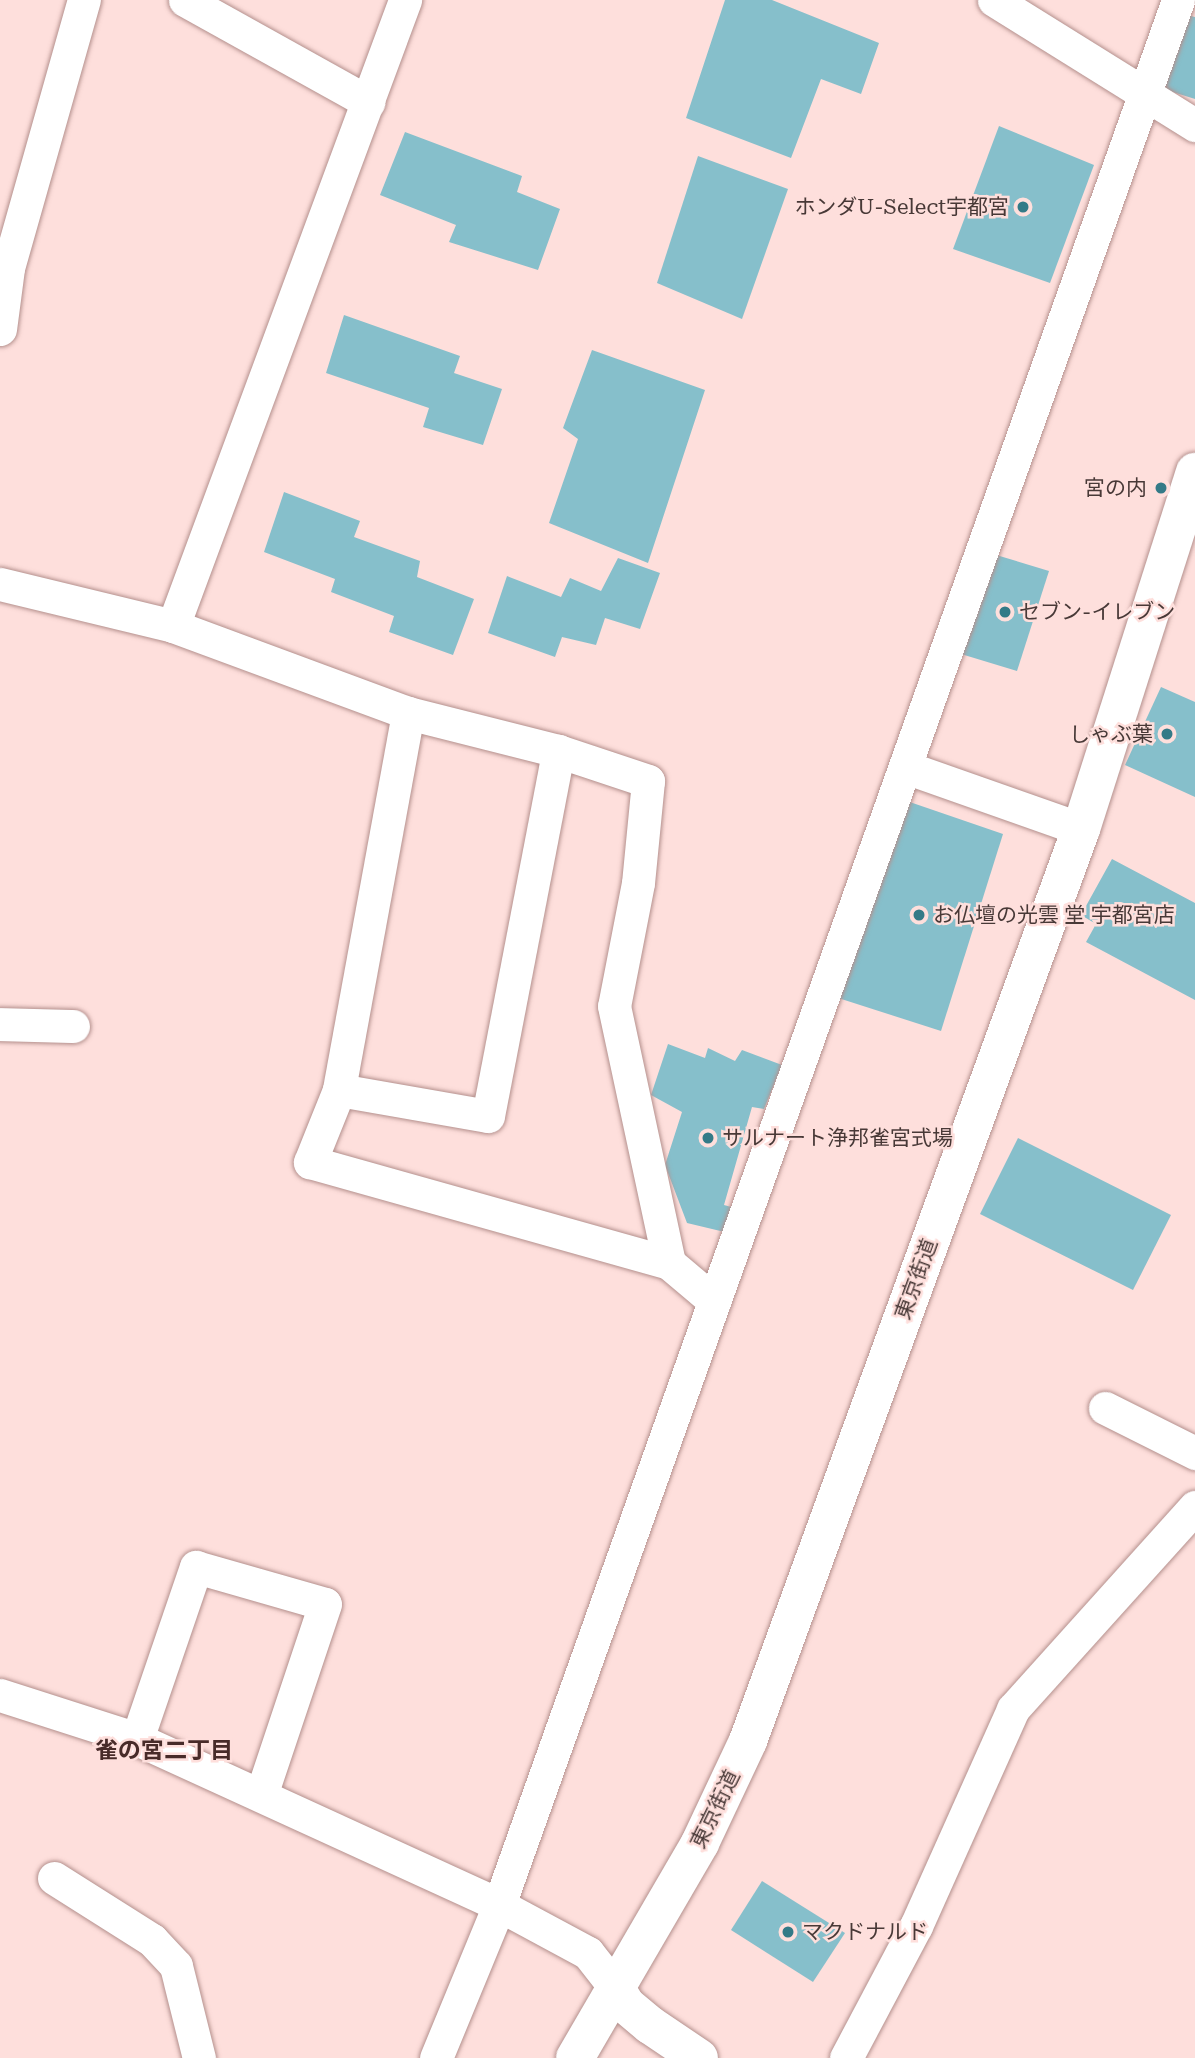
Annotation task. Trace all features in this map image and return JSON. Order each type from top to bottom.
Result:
[{"type":"main road","name":"東京街道","points":[[575,2058],[617,1990],[700,1843],[748,1741],[1081,828],[1195,472]]},
{"type":"main road","points":[[617,1990],[626,2005],[650,2025],[699,2058]]},
{"type":"street","points":[[0,329],[8,268],[84,0]]},
{"type":"street","points":[[185,0],[368,102]]},
{"type":"street","points":[[173,626],[405,0]]},
{"type":"street","points":[[994,0],[1195,125]]},
{"type":"street","points":[[436,2058],[499,1905],[1178,0]]},
{"type":"street","points":[[0,584],[173,626],[408,713],[558,751],[648,781],[638,883],[614,1006],[669,1263]]},
{"type":"street","points":[[408,713],[339,1090],[310,1162],[669,1263],[715,1301]]},
{"type":"street","points":[[339,1090],[488,1116],[558,751]]},
{"type":"street","points":[[905,767],[1081,828]]},
{"type":"street","points":[[0,1024],[73,1026]]},
{"type":"street","points":[[1105,1408],[1195,1453]]},
{"type":"street","points":[[846,2058],[916,1926],[1013,1709],[1195,1507]]},
{"type":"street","points":[[137,1739],[196,1567],[325,1604],[261,1795]]},
{"type":"street","points":[[0,1695],[137,1739],[499,1905],[588,1953],[617,1990]]},
{"type":"street","points":[[54,1878],[152,1940],[176,1966],[199,2058]]},
{"type":"building","points":[[725,0],[772,0],[879,43],[861,94],[821,79],[791,158],[686,118]]},
{"type":"building","points":[[1183,14],[1195,17],[1195,99],[1160,88]]},
{"type":"building","name":"ホンダU-Select宇都宮","points":[[999,126],[1094,165],[1050,283],[953,249]]},
{"type":"building","points":[[405,132],[522,176],[517,192],[560,209],[538,270],[449,242],[456,225],[380,195]]},
{"type":"building","points":[[698,156],[788,189],[742,319],[657,283]]},
{"type":"building","points":[[344,315],[460,356],[454,373],[502,389],[483,445],[423,427],[429,408],[326,373]]},
{"type":"building","points":[[592,350],[705,390],[648,563],[549,523],[578,439],[563,428]]},
{"type":"building","points":[[284,492],[360,521],[354,537],[420,561],[417,577],[474,599],[453,655],[389,632],[394,616],[331,592],[335,579],[264,552]]},
{"type":"building","name":"セブン-イレブン","points":[[993,554],[1049,571],[1017,671],[961,654]]},
{"type":"building","points":[[618,558],[660,573],[640,629],[605,618],[596,645],[562,637],[555,657],[488,633],[507,576],[561,597],[570,578],[601,591]]},
{"type":"building","name":"しゃぶ葉","points":[[1161,687],[1195,702],[1195,797],[1125,765]]},
{"type":"building","name":"お仏壇の光雲 堂 宇都宮店","points":[[901,799],[1003,834],[941,1031],[832,996]]},
{"type":"building","points":[[1112,859],[1195,903],[1195,1000],[1086,942],[1096,924],[1081,915]]},
{"type":"building","name":"サルナート浄邦雀宮式場","points":[[668,1044],[705,1058],[708,1048],[735,1061],[742,1050],[782,1065],[764,1109],[752,1107],[724,1205],[742,1210],[733,1234],[687,1223],[665,1165],[682,1112],[651,1095]]},
{"type":"building","points":[[1018,1138],[1171,1215],[1133,1290],[980,1214]]},
{"type":"building","name":"マクドナルド","points":[[762,1881],[845,1933],[813,1982],[731,1930]]},
{"type":"place","name":"ホンダU-Select宇都宮","points":[[1023,207]]},
{"type":"place","name":"宮の内","points":[[1161,488]]},
{"type":"place","name":"セブン-イレブン","points":[[1005,612]]},
{"type":"place","name":"しゃぶ葉","points":[[1167,734]]},
{"type":"place","name":"お仏壇の光雲 堂 宇都宮店","points":[[919,915]]},
{"type":"place","name":"サルナート浄邦雀宮式場","points":[[708,1138]]},
{"type":"place","name":"マクドナルド","points":[[788,1932]]},
{"type":"district","name":"雀の宮二丁目","points":[[164,1751]]}]
